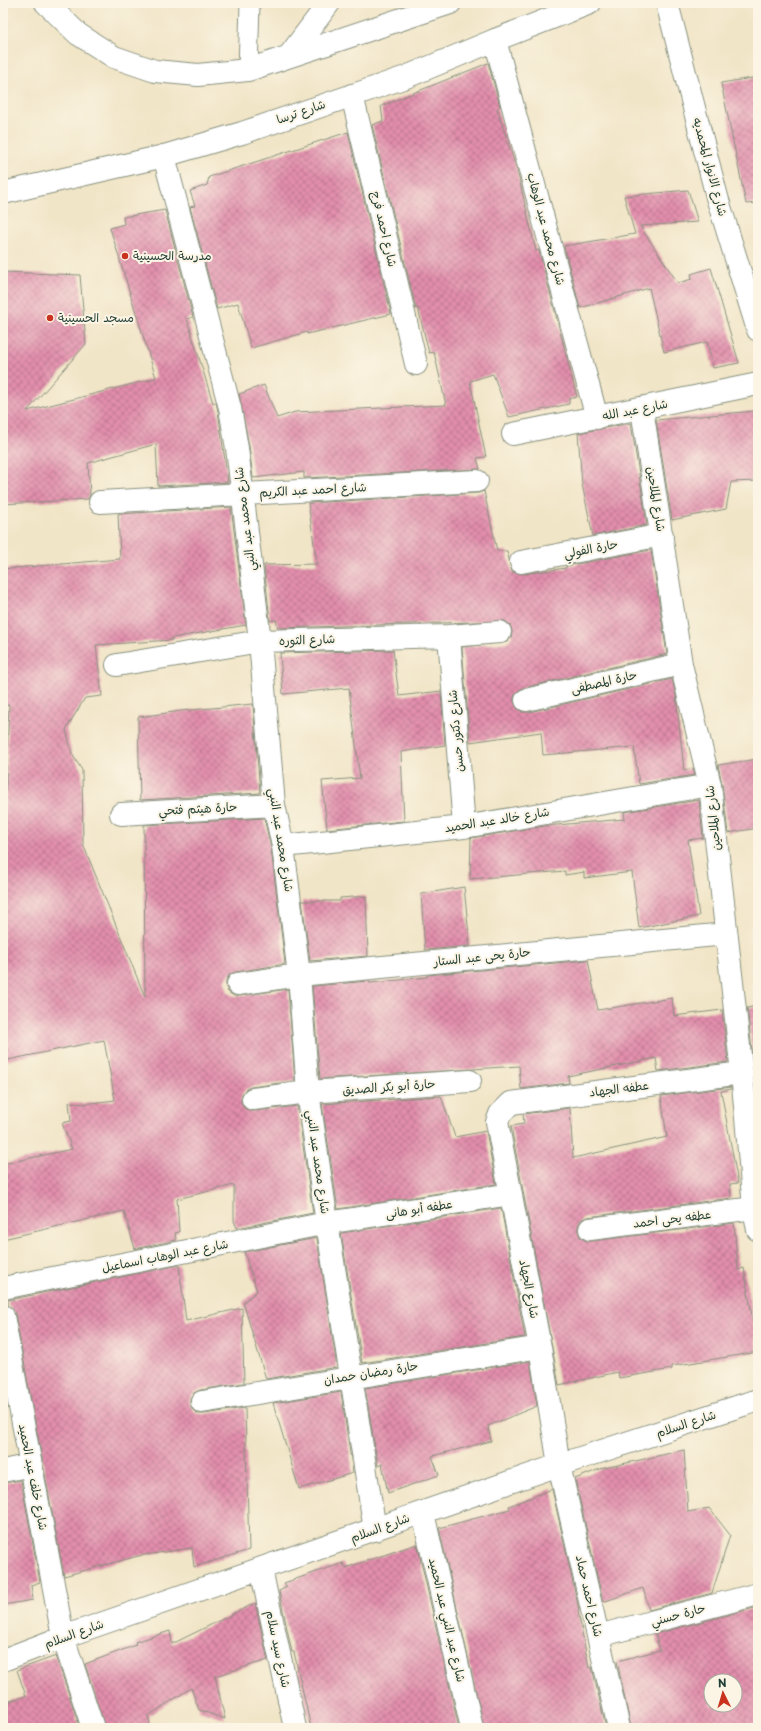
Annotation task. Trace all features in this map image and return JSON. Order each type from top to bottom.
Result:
[{"type":"street","points":[[46,3],[78,34],[114,56],[155,71],[198,75],[248,70],[450,3]]},
{"type":"street","points":[[289,56],[329,3]]},
{"type":"street","name":"شارع ترسا","points":[[3,193],[164,156],[242,133],[406,77],[590,3]]},
{"type":"street","name":"شارع الانوار المحمديه","points":[[667,3],[717,197],[758,330]]},
{"type":"street","name":"شارع محمد عبد الوهاب","points":[[495,40],[597,418]]},
{"type":"street","name":"شارع احمد فرج","points":[[352,95],[416,364]]},
{"type":"street","name":"شارع محمد عبد النبي","points":[[164,156],[230,408],[243,494],[260,641],[274,805],[283,846],[299,975],[308,1092],[327,1223],[376,1530]]},
{"type":"street","name":"شارع عبد الله","points":[[513,434],[642,410],[758,384]]},
{"type":"street","name":"شارع الملاحين","points":[[642,410],[681,664],[710,785],[742,1073],[754,1208],[758,1230]]},
{"type":"street","name":"شارع احمد عبد الكريم","points":[[100,502],[477,481]]},
{"type":"street","name":"حارة الفولي","points":[[521,562],[662,535]]},
{"type":"street","name":"شارع الثوره","points":[[117,665],[260,641],[449,636],[500,632]]},
{"type":"street","name":"شارع دكتور حسن","points":[[449,636],[464,827]]},
{"type":"street","name":"حارة المصطفى","points":[[526,700],[681,664]]},
{"type":"street","name":"شارع خالد عبد الحميد","points":[[283,846],[464,827],[710,785]]},
{"type":"street","name":"حارة هيثم فتحي","points":[[121,814],[274,805]]},
{"type":"street","name":"حارة يحى عبد الستار","points":[[238,984],[299,975],[726,934]]},
{"type":"street","name":"عطفه الجهاد","points":[[500,1114],[511,1103],[742,1073]]},
{"type":"street","name":"حارة أبو بكر الصديق","points":[[253,1100],[308,1092],[470,1081]]},
{"type":"street","name":"شارع الجهاد","points":[[500,1114],[497,1122],[540,1346],[559,1465]]},
{"type":"street","name":"عطفه أبو هانى","points":[[327,1223],[511,1194]]},
{"type":"street","name":"عطفه يحى احمد","points":[[590,1229],[754,1208]]},
{"type":"street","name":"شارع عبد الوهاب اسماعيل","points":[[3,1288],[327,1223]]},
{"type":"street","name":"شارع خلف عبد الحميد","points":[[3,1316],[64,1637],[93,1728]]},
{"type":"street","name":"حارة رمضان حمدان","points":[[202,1402],[540,1346]]},
{"type":"street","name":"شارع السلام","points":[[3,1660],[64,1637],[376,1530],[559,1465],[757,1406]]},
{"type":"street","points":[[3,1471],[31,1465]]},
{"type":"street","name":"شارع احمد حماد","points":[[559,1465],[619,1728]]},
{"type":"street","name":"شارع عبد النبي عبد الحميد","points":[[423,1513],[472,1728]]},
{"type":"street","name":"شارع سيد سلام","points":[[261,1569],[295,1728]]},
{"type":"street","name":"حارة حسني","points":[[598,1636],[758,1594]]},
{"type":"lane","points":[[248,70],[250,3]]},
{"type":"building","points":[[488,63],[500,106],[497,109],[517,170],[536,251],[539,250],[577,397],[569,399],[569,404],[509,417],[493,374],[470,381],[486,457],[477,458],[480,469],[304,478],[304,472],[253,478],[249,446],[239,394],[264,385],[277,418],[295,412],[446,405],[434,352],[429,353],[418,308],[416,309],[372,125],[383,121],[381,106]]},
{"type":"building","points":[[758,77],[758,203],[746,204],[721,83]]},
{"type":"building","points":[[348,132],[391,314],[307,334],[307,332],[251,348],[238,303],[217,309],[190,207],[195,206],[190,191],[207,185],[209,177]]},
{"type":"building","points":[[688,190],[698,222],[640,226],[678,283],[692,279],[691,274],[711,268],[739,363],[713,368],[707,342],[664,352],[649,288],[580,308],[564,246],[635,234],[624,196]]},
{"type":"building","points":[[165,210],[193,317],[187,319],[213,403],[216,402],[228,482],[158,486],[156,444],[88,463],[90,495],[88,499],[3,504],[3,272],[80,275],[86,344],[27,411],[156,378],[110,228],[124,224],[123,217]]},
{"type":"building","points":[[755,411],[758,427],[758,481],[731,482],[726,509],[672,520],[656,420]]},
{"type":"building","points":[[631,423],[647,525],[593,536],[582,484],[578,433]]},
{"type":"building","points":[[484,491],[497,551],[507,551],[512,572],[523,574],[566,568],[566,566],[651,550],[667,654],[523,688],[514,696],[514,702],[517,708],[522,712],[529,712],[672,679],[676,695],[684,770],[693,768],[695,775],[639,784],[634,747],[543,755],[541,732],[470,742],[462,647],[507,642],[511,638],[512,631],[510,625],[505,621],[278,628],[276,620],[270,621],[264,565],[317,564],[308,503],[478,493]]},
{"type":"building","points":[[231,507],[246,625],[172,638],[172,640],[96,645],[102,696],[85,698],[66,729],[72,754],[82,770],[83,844],[145,997],[144,825],[264,818],[271,848],[285,964],[230,974],[226,980],[226,985],[228,992],[234,996],[288,989],[295,1081],[251,1087],[246,1089],[242,1094],[241,1100],[243,1107],[249,1111],[297,1106],[313,1213],[237,1228],[234,1221],[234,1185],[177,1199],[179,1232],[175,1233],[176,1240],[135,1249],[124,1211],[3,1239],[3,1164],[72,1149],[62,1123],[71,1121],[69,1102],[83,1104],[115,1100],[104,1040],[3,1061],[3,804],[5,804],[9,705],[3,706],[3,569],[120,559],[118,514]]},
{"type":"building","points":[[393,650],[399,696],[441,691],[445,745],[401,752],[404,821],[327,829],[322,781],[360,778],[349,688],[283,694],[280,653]]},
{"type":"building","points":[[253,704],[260,793],[140,800],[138,717]]},
{"type":"building","points":[[758,759],[758,828],[728,833],[718,765]]},
{"type":"building","points":[[699,800],[703,838],[688,840],[699,916],[639,928],[632,872],[584,878],[584,872],[565,875],[565,871],[470,879],[471,838],[545,826],[625,819],[624,812]]},
{"type":"building","points":[[464,887],[470,946],[425,950],[421,894]]},
{"type":"building","points":[[366,896],[368,956],[310,961],[302,901],[340,901],[340,898]]},
{"type":"building","points":[[588,960],[598,1010],[672,998],[674,1016],[722,1010],[728,1062],[658,1071],[656,1058],[568,1076],[569,1083],[521,1089],[519,1066],[320,1079],[312,986],[369,981],[370,983],[427,977],[427,975]]},
{"type":"building","points":[[758,1006],[758,1083],[756,1084],[747,1008]]},
{"type":"building","points":[[731,1087],[731,1089],[721,1091],[738,1183],[730,1184],[731,1198],[588,1217],[582,1219],[578,1225],[578,1230],[580,1237],[586,1241],[592,1241],[734,1223],[738,1270],[744,1268],[758,1352],[672,1366],[672,1369],[619,1378],[618,1372],[559,1385],[511,1126],[524,1124],[523,1114],[570,1108],[573,1158],[667,1137],[661,1096]]},
{"type":"building","points":[[441,1096],[455,1137],[486,1131],[496,1184],[338,1209],[322,1104]]},
{"type":"building","points":[[501,1208],[525,1337],[362,1363],[341,1233]]},
{"type":"building","points":[[317,1238],[337,1367],[266,1379],[243,1302],[257,1291],[244,1252]]},
{"type":"building","points":[[179,1265],[186,1321],[242,1308],[244,1383],[200,1390],[194,1393],[190,1398],[190,1404],[193,1410],[198,1414],[245,1408],[249,1550],[194,1567],[192,1548],[138,1556],[64,1576],[15,1314],[8,1305],[8,1300]]},
{"type":"building","points":[[530,1361],[537,1406],[488,1426],[491,1441],[432,1456],[439,1475],[388,1493],[382,1464],[378,1466],[365,1388]]},
{"type":"building","points":[[341,1392],[353,1473],[299,1489],[273,1403]]},
{"type":"building","points":[[684,1450],[688,1512],[709,1508],[730,1535],[712,1593],[649,1610],[643,1588],[603,1602],[575,1479],[600,1469]]},
{"type":"building","points":[[21,1480],[40,1582],[31,1585],[33,1600],[3,1605],[3,1483]]},
{"type":"building","points":[[552,1489],[579,1610],[589,1668],[592,1667],[606,1728],[484,1728],[439,1528],[510,1509],[509,1506]]},
{"type":"building","points":[[417,1544],[459,1728],[311,1728],[294,1652],[292,1652],[279,1591],[287,1587],[284,1583],[343,1563],[345,1568]]},
{"type":"building","points":[[255,1603],[268,1660],[215,1676],[225,1719],[199,1710],[191,1688],[148,1716],[151,1728],[105,1728],[85,1664],[136,1645],[135,1642],[170,1631],[172,1644]]},
{"type":"building","points":[[758,1607],[758,1728],[631,1728],[617,1661],[660,1650],[655,1634]]},
{"type":"building","points":[[56,1656],[80,1728],[3,1728],[3,1703],[26,1696],[17,1670]]},
{"type":"place","name":"مدرسة الحسينية","points":[[125,256]]},
{"type":"place","name":"مسجد الحسينية","points":[[50,318]]}]
